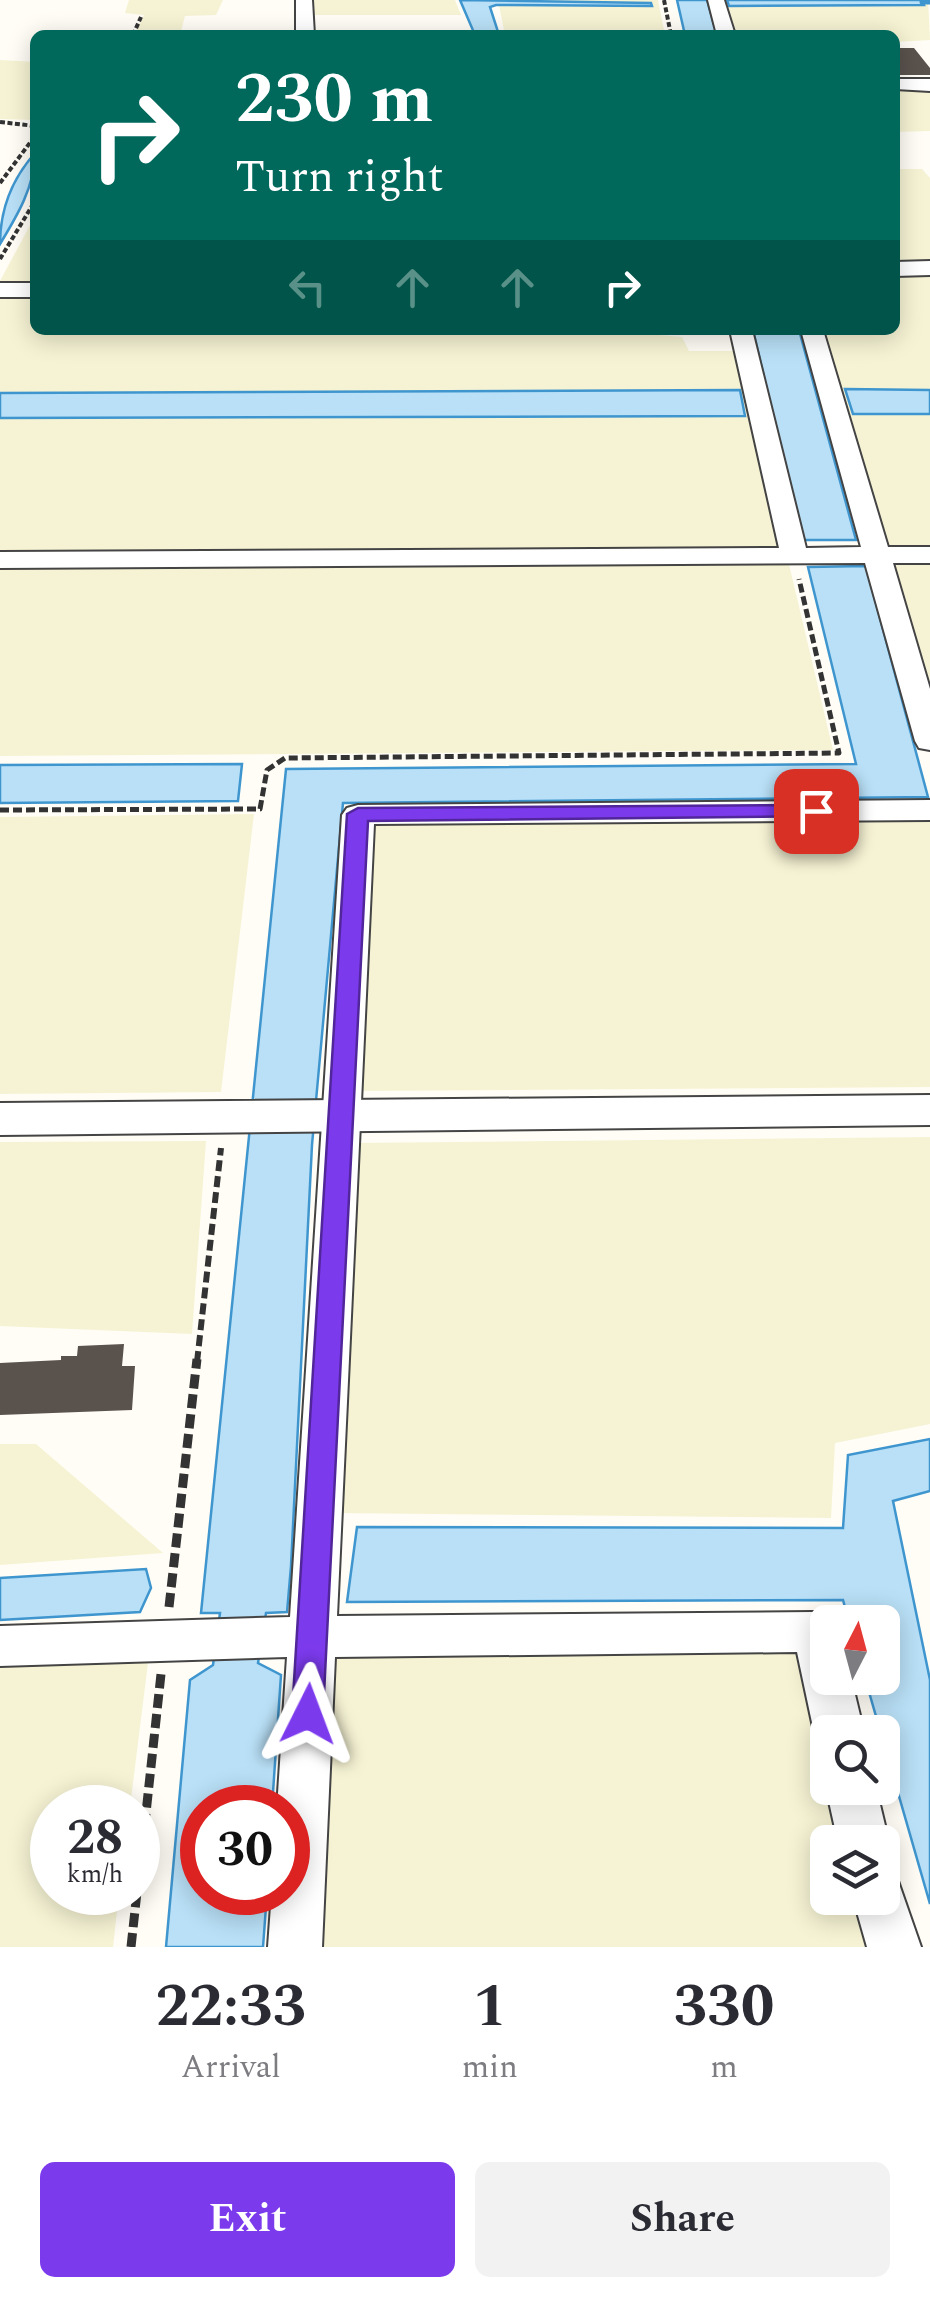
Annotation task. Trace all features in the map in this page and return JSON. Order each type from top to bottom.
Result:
[{"type":"street","points":[[304,0],[305,30]]},
{"type":"street","points":[[716,0],[725,30]]},
{"type":"street","points":[[900,84],[930,86]]},
{"type":"street","points":[[900,269],[930,268]]},
{"type":"street","points":[[0,290],[30,290]]},
{"type":"street","points":[[742,335],[797,555]]},
{"type":"street","points":[[813,335],[930,741]]},
{"type":"street","points":[[0,560],[930,555]]},
{"type":"street","points":[[295,1947],[294,1637],[339,1116],[358,814],[930,810]]},
{"type":"street","points":[[0,1119],[930,1110]]},
{"type":"street","points":[[0,1646],[185,1638],[813,1632],[835,1715]]},
{"type":"street","points":[[884,1915],[894,1947]]},
{"type":"path","points":[[664,0],[669,30]]},
{"type":"path","points":[[135,30],[141,17]]},
{"type":"path","points":[[0,122],[30,125]]},
{"type":"path","points":[[0,184],[30,143]]},
{"type":"path","points":[[0,260],[30,209]]},
{"type":"path","points":[[0,810],[260,808],[268,770],[286,758],[839,752],[797,555]]},
{"type":"path","points":[[157,1785],[185,1638],[224,1117]]},
{"type":"path","points":[[131,1947],[134,1915]]},
{"type":"shaded area","points":[[129,0],[223,0],[216,15],[185,16],[181,30],[136,30],[144,15],[125,13]]},
{"type":"shaded area","points":[[309,0],[455,0],[461,15],[310,15]]},
{"type":"shaded area","points":[[498,0],[658,0],[664,30],[504,30]]},
{"type":"shaded area","points":[[725,0],[928,0],[930,40],[900,42],[900,30],[734,30]]},
{"type":"shaded area","points":[[0,60],[30,62],[30,120],[0,119]]},
{"type":"shaded area","points":[[900,86],[930,87],[930,131],[900,132]]},
{"type":"shaded area","points":[[900,169],[922,169],[930,178],[930,264],[900,265]]},
{"type":"shaded area","points":[[30,225],[30,286],[0,287]]},
{"type":"shaded area","points":[[930,270],[930,550],[886,550],[822,335],[900,335],[900,272]]},
{"type":"shaded area","points":[[30,293],[30,335],[659,335],[682,337],[689,351],[740,351],[783,550],[0,554],[0,294]]},
{"type":"shaded area","points":[[788,560],[833,750],[0,756],[0,566]]},
{"type":"shaded area","points":[[888,560],[930,560],[930,700]]},
{"type":"shaded area","points":[[254,814],[221,1092],[0,1094],[0,817]]},
{"type":"shaded area","points":[[930,817],[930,1087],[356,1091],[372,821]]},
{"type":"shaded area","points":[[930,1137],[930,1424],[835,1443],[831,1518],[335,1513],[354,1143]]},
{"type":"shaded area","points":[[206,1141],[192,1334],[0,1326],[0,1142]]},
{"type":"shaded area","points":[[0,1444],[36,1444],[163,1553],[0,1565]]},
{"type":"shaded area","points":[[804,1648],[810,1695],[814,1695],[818,1715],[810,1715],[810,1805],[837,1805],[842,1825],[810,1825],[810,1915],[862,1915],[870,1947],[318,1947],[331,1655]]},
{"type":"shaded area","points":[[149,1655],[133,1785],[30,1785],[30,1915],[117,1915],[113,1947],[0,1947],[0,1663]]},
{"type":"water","points":[[460,0],[652,6],[496,5],[490,7],[497,30],[473,30]]},
{"type":"water","points":[[677,0],[707,0],[716,30],[684,30]]},
{"type":"water","points":[[727,0],[922,0],[924,5],[729,6]]},
{"type":"water","points":[[30,160],[28,189],[0,244],[2,219],[20,173]]},
{"type":"water","points":[[754,335],[800,335],[856,540],[802,540]]},
{"type":"water","points":[[845,389],[930,390],[930,414],[853,414]]},
{"type":"water","points":[[740,390],[745,416],[0,418],[0,393]]},
{"type":"water","points":[[866,566],[928,797],[343,803],[312,1145],[287,1612],[266,1613],[258,1663],[281,1675],[274,1785],[181,1785],[190,1680],[213,1665],[220,1613],[201,1613],[286,769],[856,764],[808,567]]},
{"type":"water","points":[[242,764],[238,801],[0,803],[0,765]]},
{"type":"water","points":[[930,1439],[930,1491],[893,1501],[930,1680],[930,1904],[900,1800],[900,1715],[876,1715],[870,1695],[900,1695],[900,1605],[844,1605],[843,1600],[347,1602],[357,1527],[843,1528],[848,1455]]},
{"type":"water","points":[[146,1569],[151,1588],[140,1612],[0,1620],[0,1578]]},
{"type":"water","points":[[180,1791],[180,1915],[265,1915],[263,1947],[166,1947]]},
{"type":"building","points":[[900,48],[914,48],[930,68],[930,75],[900,75]]},
{"type":"building","points":[[124,1344],[122,1366],[135,1366],[132,1410],[0,1415],[0,1363],[61,1360],[61,1356],[77,1356],[78,1346]]},
{"type":"waterway","points":[[922,2],[930,2]]},
{"type":"route","points":[[308,1714],[358,814],[816,811]]}]
